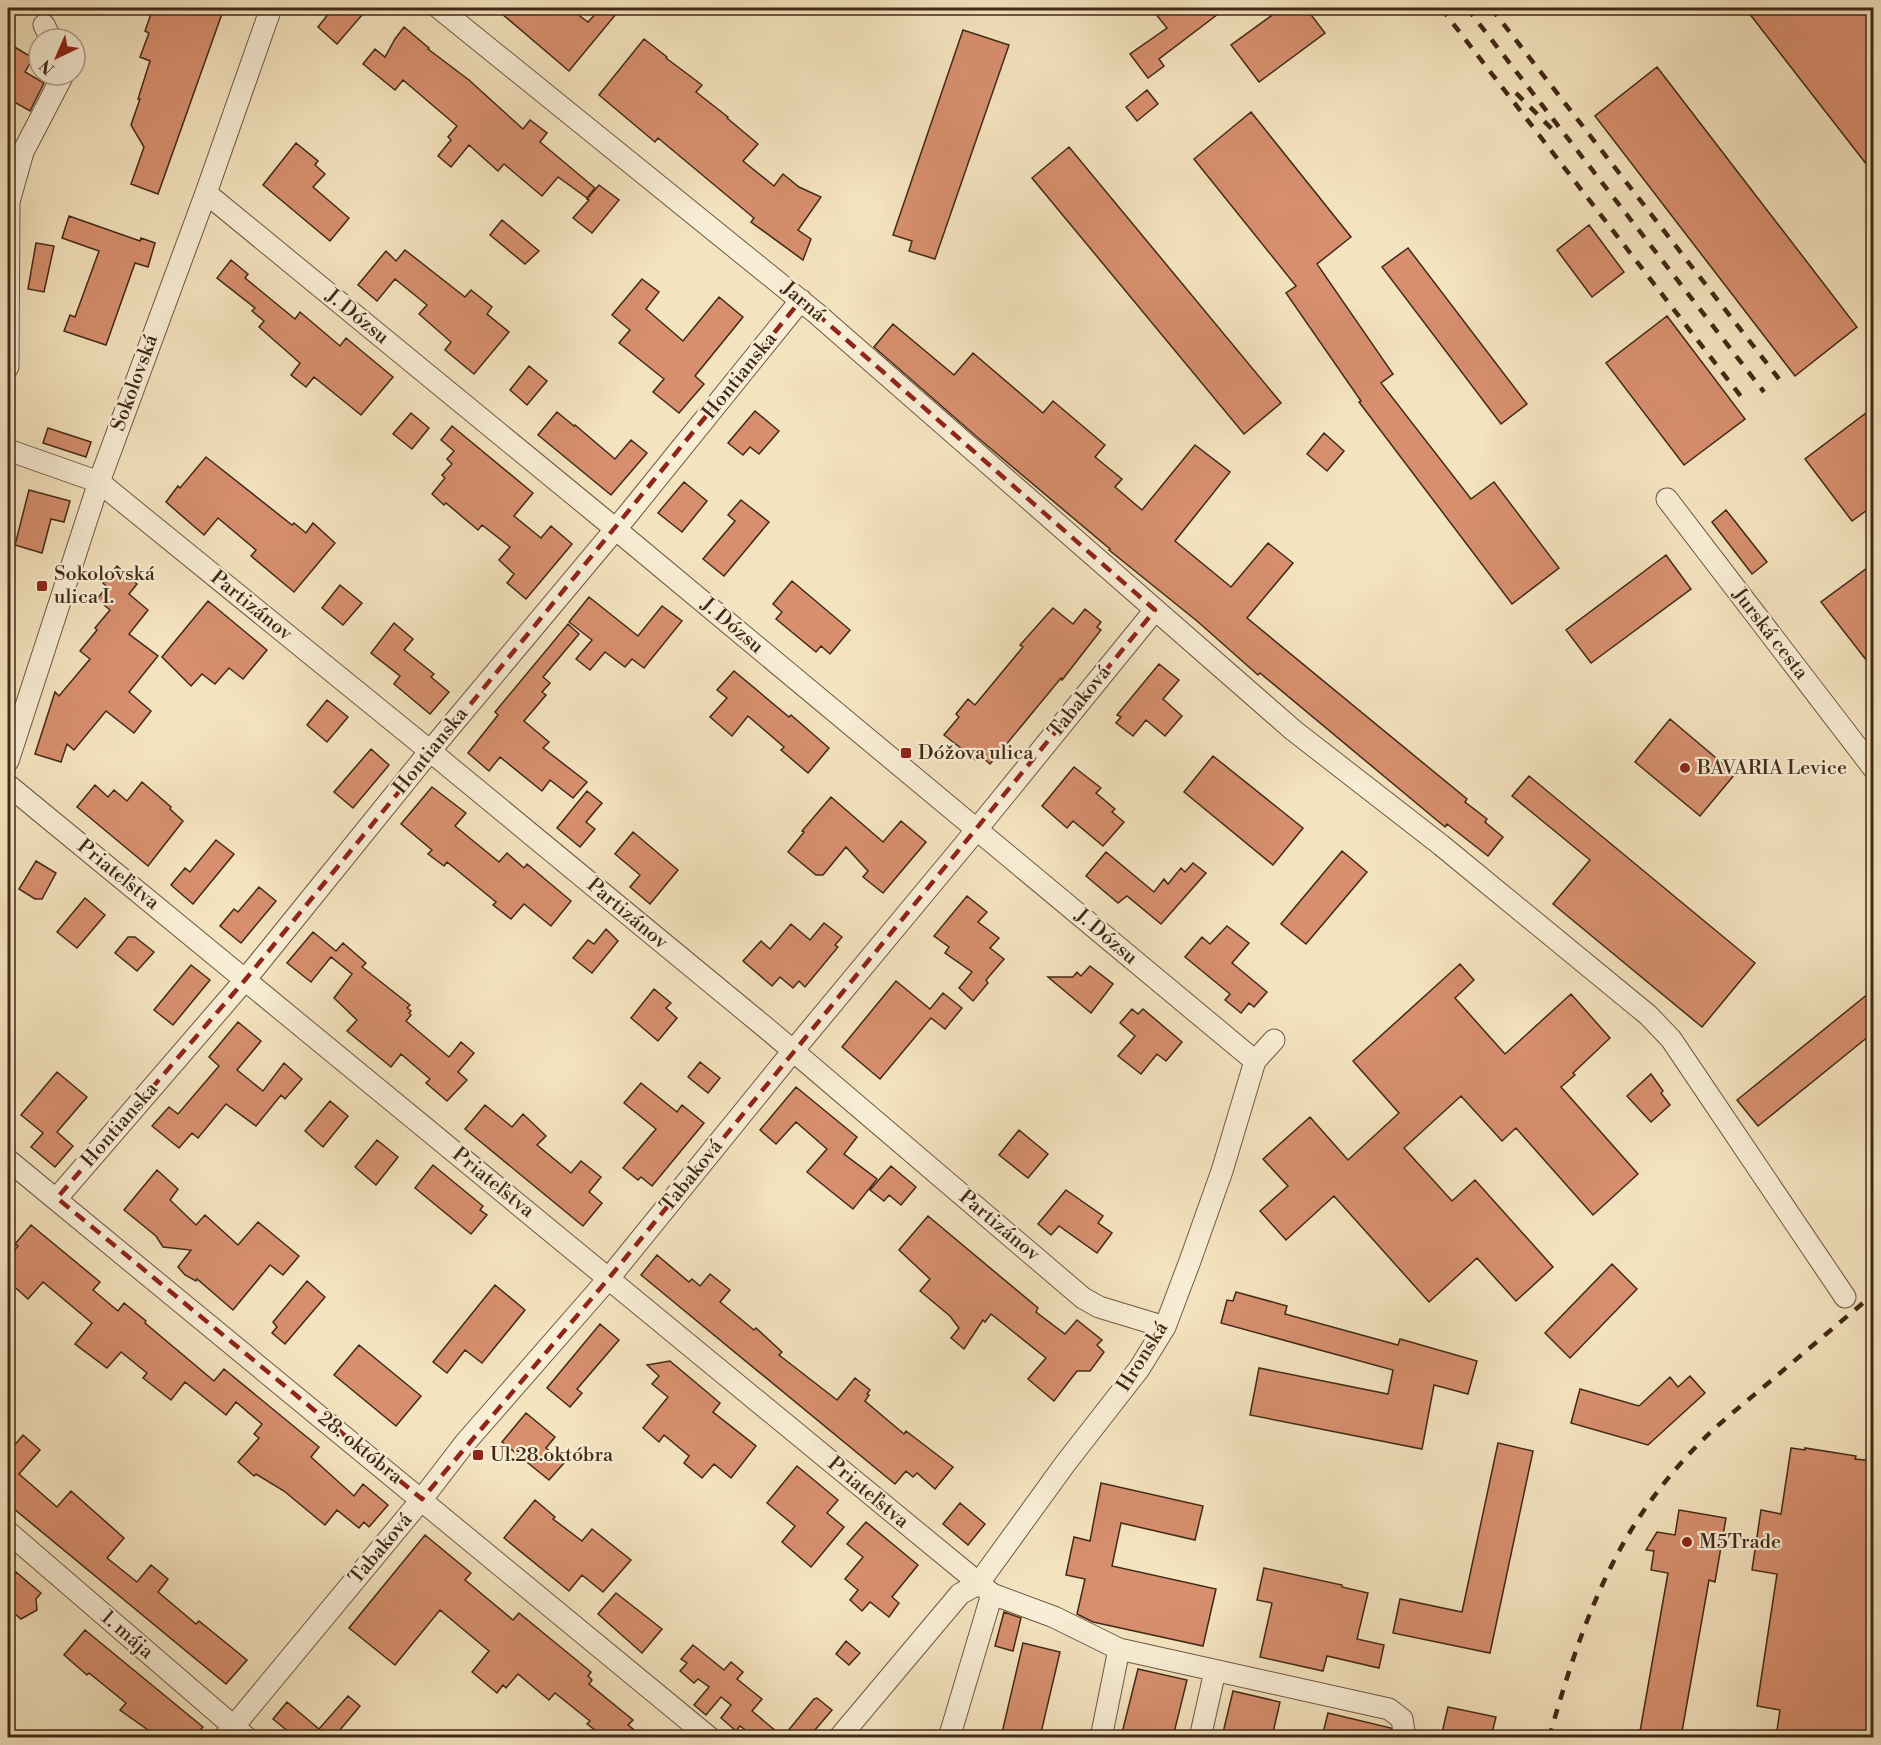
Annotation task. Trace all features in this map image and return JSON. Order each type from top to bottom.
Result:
[{"type":"street","name":"Sokolovská","points":[[8,761],[99,482],[272,8]]},
{"type":"street","name":"Jarná","points":[[439,8],[801,300],[1293,730],[1441,845],[1648,1015],[1676,1046],[1845,1297]]},
{"type":"street","points":[[8,367],[9,202],[23,152],[57,87]]},
{"type":"street","name":"J. Dózsu","points":[[206,193],[616,529],[1255,1061]]},
{"type":"street","name":"Hontianska","points":[[57,1198],[245,980],[801,300]]},
{"type":"street","name":"Partizánov","points":[[8,450],[99,482],[430,751],[793,1051],[1083,1298],[1099,1307],[1165,1328]]},
{"type":"street","name":"Jurská cesta","points":[[1667,499],[1874,769]]},
{"type":"street","name":"Tabaková","points":[[235,1734],[465,1443],[609,1278],[1155,610]]},
{"type":"street","name":"Priateľstva","points":[[8,785],[985,1589],[1119,1648],[1389,1709],[1402,1719],[1405,1737]]},
{"type":"street","points":[[1255,1061],[1274,1040]]},
{"type":"street","name":"Hronská","points":[[949,1737],[985,1589],[1065,1464],[1139,1369],[1165,1328],[1222,1171],[1255,1061]]},
{"type":"street","name":"28. októbra","points":[[8,1160],[710,1737]]},
{"type":"street","name":"1. mája","points":[[10,1540],[235,1734]]},
{"type":"street","name":"Hronská","points":[[839,1737],[960,1594],[985,1589]]},
{"type":"street","points":[[1101,1737],[1119,1648]]},
{"type":"street","points":[[1200,1737],[1215,1671]]},
{"type":"highlighted area","points":[[801,300],[1155,610],[609,1278],[422,1499],[57,1198],[245,980]]},
{"type":"building","points":[[153,8],[224,8],[158,194],[131,184],[144,147],[131,125],[150,61],[140,57],[149,33],[145,31]]},
{"type":"building","points":[[333,8],[368,8],[337,44],[318,27]]},
{"type":"building","points":[[495,8],[569,8],[588,22],[601,8],[621,8],[569,71]]},
{"type":"building","points":[[1151,8],[1226,8],[1159,59],[1164,66],[1148,78],[1130,54],[1167,28]]},
{"type":"building","points":[[1282,8],[1306,8],[1325,33],[1259,82],[1231,45]]},
{"type":"building","points":[[1745,8],[1874,8],[1874,174]]},
{"type":"building","points":[[404,27],[428,49],[469,80],[523,129],[530,120],[547,133],[540,142],[595,188],[587,198],[558,177],[542,196],[504,164],[498,171],[469,145],[451,167],[438,156],[451,140],[448,137],[457,126],[403,80],[395,90],[363,64],[375,49],[385,57]]},
{"type":"building","points":[[963,30],[1009,45],[935,259],[909,251],[912,241],[893,235]]},
{"type":"building","points":[[644,39],[702,85],[696,92],[758,144],[743,161],[774,186],[783,174],[799,187],[821,197],[798,230],[811,239],[803,260],[751,222],[754,218],[658,138],[655,142],[599,95]]},
{"type":"building","points":[[8,43],[27,54],[25,72],[27,73],[27,87],[42,87],[30,111],[9,99],[8,102]]},
{"type":"building","points":[[1657,67],[1857,327],[1795,376],[1595,116]]},
{"type":"building","points":[[1147,90],[1158,104],[1137,121],[1126,107]]},
{"type":"building","points":[[1251,112],[1351,237],[1317,264],[1393,374],[1381,383],[1471,499],[1494,482],[1559,568],[1512,604],[1359,402],[1361,401],[1286,293],[1296,286],[1194,159]]},
{"type":"building","points":[[296,143],[318,161],[315,165],[325,174],[313,187],[349,218],[330,241],[263,185]]},
{"type":"building","points":[[1069,147],[1281,403],[1244,434],[1032,178]]},
{"type":"building","points":[[599,185],[619,200],[592,233],[573,218]]},
{"type":"building","points":[[69,216],[140,241],[141,238],[155,243],[148,267],[135,263],[106,345],[64,331],[70,315],[75,317],[99,251],[62,238]]},
{"type":"building","points":[[502,220],[539,251],[525,264],[490,235]]},
{"type":"building","points":[[1589,225],[1624,272],[1592,297],[1557,250]]},
{"type":"building","points":[[36,243],[54,246],[44,292],[28,289]]},
{"type":"building","points":[[1408,248],[1527,404],[1501,424],[1382,267]]},
{"type":"building","points":[[405,250],[465,297],[471,290],[492,307],[487,314],[509,332],[474,374],[445,350],[451,342],[419,314],[427,305],[395,279],[377,301],[358,285],[386,251],[396,261]]},
{"type":"building","points":[[231,260],[248,274],[245,278],[295,319],[300,312],[340,346],[346,338],[393,377],[361,415],[314,377],[306,387],[291,375],[300,363],[259,327],[264,321],[252,311],[255,308],[217,278]]},
{"type":"building","points":[[642,279],[659,292],[646,309],[683,341],[719,297],[743,317],[695,376],[704,384],[679,413],[653,392],[664,379],[619,343],[630,330],[612,315]]},
{"type":"building","points":[[1667,316],[1745,419],[1684,465],[1606,363]]},
{"type":"building","points":[[893,324],[954,375],[973,353],[1043,413],[1053,401],[1105,445],[1095,457],[1122,479],[1115,487],[1142,510],[1195,445],[1230,472],[1175,541],[1231,587],[1268,543],[1293,563],[1247,618],[1467,799],[1465,802],[1487,819],[1485,822],[1503,837],[1488,856],[1447,824],[1445,827],[1260,673],[1258,675],[874,347]]},
{"type":"building","points":[[529,366],[547,381],[527,405],[510,390]]},
{"type":"building","points":[[1874,407],[1874,505],[1852,521],[1805,459]]},
{"type":"building","points":[[755,411],[779,431],[759,454],[750,447],[743,455],[728,443]]},
{"type":"building","points":[[557,412],[615,459],[631,440],[647,453],[611,495],[538,435]]},
{"type":"building","points":[[411,413],[429,428],[412,449],[393,434]]},
{"type":"building","points":[[452,426],[533,493],[514,516],[541,538],[551,526],[572,544],[526,599],[507,583],[514,574],[499,560],[510,547],[482,525],[478,530],[432,494],[445,478],[442,475],[452,464],[447,459],[454,451],[441,440]]},
{"type":"building","points":[[48,428],[91,442],[86,457],[43,443]]},
{"type":"building","points":[[1324,433],[1344,451],[1327,471],[1307,454]]},
{"type":"building","points":[[206,457],[292,525],[294,523],[306,533],[313,523],[335,543],[294,592],[251,556],[256,550],[218,518],[204,535],[166,502]]},
{"type":"building","points":[[684,482],[707,501],[682,532],[658,513]]},
{"type":"building","points":[[29,490],[70,501],[64,522],[51,519],[42,553],[15,545]]},
{"type":"building","points":[[741,500],[769,522],[724,576],[703,559],[735,521],[728,515]]},
{"type":"building","points":[[1726,510],[1767,562],[1752,574],[1712,522]]},
{"type":"building","points":[[1666,555],[1691,589],[1591,663],[1566,630]]},
{"type":"building","points":[[1874,563],[1874,670],[1821,602]]},
{"type":"building","points":[[117,566],[137,584],[129,594],[148,610],[129,634],[158,656],[129,692],[151,711],[134,733],[106,711],[74,750],[67,744],[61,762],[35,754],[55,692],[59,696],[90,659],[80,651],[110,610],[97,599],[107,587],[103,583]]},
{"type":"building","points":[[792,581],[850,630],[830,654],[821,646],[816,652],[776,619],[782,612],[773,604]]},
{"type":"building","points":[[340,585],[362,603],[343,625],[322,608]]},
{"type":"building","points":[[589,597],[638,636],[662,606],[682,621],[644,668],[632,659],[625,667],[605,652],[590,670],[576,659],[592,640],[569,622]]},
{"type":"building","points":[[208,601],[267,650],[243,679],[229,668],[215,684],[202,674],[191,686],[162,657]]},
{"type":"building","points":[[1053,608],[1073,624],[1085,609],[1101,622],[1097,627],[1101,630],[1062,680],[1061,678],[990,764],[981,756],[976,760],[944,735],[959,717],[956,714],[968,699],[975,705],[1023,647],[1020,645]]},
{"type":"building","points":[[394,623],[413,639],[404,650],[434,674],[431,677],[449,692],[430,714],[394,684],[400,676],[371,653]]},
{"type":"building","points":[[568,624],[579,634],[543,677],[550,683],[542,692],[546,695],[524,721],[549,742],[543,748],[587,782],[573,798],[550,780],[542,791],[500,757],[489,771],[468,753],[498,715],[495,712]]},
{"type":"building","points":[[1159,664],[1179,680],[1163,699],[1182,716],[1165,736],[1146,720],[1133,736],[1116,723],[1121,717],[1117,715]]},
{"type":"building","points":[[734,671],[829,748],[808,773],[781,750],[784,747],[748,716],[732,736],[710,717],[727,698],[717,690]]},
{"type":"building","points":[[327,700],[348,717],[327,742],[307,725]]},
{"type":"building","name":"BAVARIA Levice","points":[[1670,719],[1735,774],[1700,816],[1635,762]]},
{"type":"building","points":[[371,749],[389,765],[353,808],[334,792]]},
{"type":"building","points":[[1213,756],[1303,828],[1273,865],[1184,792]]},
{"type":"building","points":[[1074,767],[1101,788],[1096,793],[1115,809],[1112,812],[1124,822],[1103,846],[1073,821],[1067,828],[1042,806]]},
{"type":"building","points":[[1529,776],[1755,963],[1702,1027],[1553,904],[1590,860],[1512,796]]},
{"type":"building","points":[[142,782],[171,807],[170,809],[183,821],[148,866],[77,807],[95,785],[108,797],[114,790],[127,801]]},
{"type":"building","points":[[432,787],[466,813],[455,826],[499,862],[507,853],[524,868],[527,864],[571,901],[551,926],[524,904],[511,919],[493,905],[496,902],[447,862],[444,866],[428,854],[432,850],[401,824]]},
{"type":"building","points":[[587,791],[602,803],[586,822],[595,829],[580,847],[557,828]]},
{"type":"building","points":[[831,797],[883,842],[901,821],[926,842],[883,893],[863,877],[868,871],[846,847],[823,875],[816,875],[788,852],[804,832],[802,831]]},
{"type":"building","points":[[633,832],[678,870],[650,904],[630,887],[640,875],[615,854]]},
{"type":"building","points":[[216,840],[234,854],[193,904],[171,885],[185,868],[190,872]]},
{"type":"building","points":[[1342,851],[1367,872],[1306,944],[1281,924]]},
{"type":"building","points":[[1106,852],[1154,892],[1164,879],[1168,884],[1181,868],[1185,872],[1193,863],[1206,873],[1161,924],[1127,896],[1118,903],[1086,876]]},
{"type":"building","points":[[36,861],[56,873],[42,899],[35,899],[19,889]]},
{"type":"building","points":[[259,887],[276,901],[241,943],[220,926],[234,909],[238,912]]},
{"type":"building","points":[[967,896],[987,912],[978,922],[999,938],[990,948],[1004,959],[986,980],[988,983],[973,1001],[959,988],[972,972],[945,953],[949,947],[934,936]]},
{"type":"building","points":[[85,898],[105,915],[77,948],[57,932]]},
{"type":"building","points":[[824,923],[842,937],[835,945],[838,947],[805,987],[799,981],[793,988],[780,977],[772,986],[743,961],[761,941],[770,949],[791,924],[810,940]]},
{"type":"building","points":[[1227,926],[1249,943],[1232,963],[1267,992],[1254,1007],[1249,1003],[1241,1013],[1225,1000],[1230,994],[1185,957],[1202,937],[1210,944]]},
{"type":"building","points":[[606,929],[618,941],[592,973],[573,958],[588,940],[594,944]]},
{"type":"building","points":[[313,932],[336,951],[343,943],[366,963],[362,967],[410,1005],[407,1008],[411,1011],[409,1013],[411,1015],[406,1021],[449,1057],[461,1042],[474,1053],[458,1072],[467,1080],[447,1101],[426,1083],[430,1079],[401,1054],[391,1067],[347,1031],[357,1020],[334,998],[352,974],[331,957],[311,982],[287,963]]},
{"type":"building","points":[[128,937],[135,937],[154,952],[137,971],[115,953]]},
{"type":"building","points":[[1460,964],[1474,980],[1455,998],[1505,1054],[1571,994],[1610,1038],[1561,1087],[1638,1174],[1593,1215],[1516,1128],[1502,1141],[1461,1096],[1404,1148],[1452,1201],[1475,1180],[1553,1267],[1516,1301],[1477,1258],[1429,1302],[1334,1196],[1286,1240],[1260,1211],[1288,1186],[1263,1159],[1310,1117],[1348,1160],[1399,1113],[1353,1061]]},
{"type":"building","points":[[191,965],[210,980],[173,1025],[154,1010]]},
{"type":"building","points":[[1090,966],[1113,984],[1091,1013],[1048,977],[1073,977],[1077,972],[1081,976]]},
{"type":"building","points":[[896,981],[930,1009],[943,993],[962,1008],[945,1029],[931,1018],[880,1079],[842,1047]]},
{"type":"building","points":[[654,989],[671,1003],[666,1008],[677,1018],[658,1041],[631,1018]]},
{"type":"building","points":[[1874,989],[1874,1032],[1758,1126],[1737,1100]]},
{"type":"building","points":[[1132,1009],[1138,1014],[1143,1009],[1182,1042],[1166,1061],[1157,1054],[1141,1074],[1118,1056],[1135,1036],[1120,1023]]},
{"type":"building","points":[[238,1022],[261,1041],[237,1070],[263,1091],[284,1063],[302,1079],[285,1099],[281,1095],[256,1126],[226,1104],[198,1138],[192,1133],[179,1148],[152,1126],[169,1107],[178,1114],[219,1066],[209,1057]]},
{"type":"building","points":[[700,1062],[720,1078],[708,1093],[688,1077]]},
{"type":"building","points":[[57,1072],[87,1097],[57,1132],[73,1146],[55,1167],[31,1147],[43,1133],[21,1115]]},
{"type":"building","points":[[1651,1074],[1670,1105],[1651,1122],[1627,1096]]},
{"type":"building","points":[[641,1083],[677,1112],[682,1105],[704,1123],[652,1186],[641,1177],[638,1180],[623,1168],[656,1129],[624,1103]]},
{"type":"building","points":[[796,1087],[857,1137],[844,1154],[877,1179],[853,1209],[807,1172],[827,1149],[796,1122],[776,1144],[760,1130]]},
{"type":"building","points":[[330,1101],[348,1116],[323,1147],[305,1131]]},
{"type":"building","points":[[485,1105],[512,1127],[523,1114],[546,1136],[537,1145],[571,1173],[581,1161],[601,1177],[589,1192],[602,1203],[583,1226],[465,1129]]},
{"type":"building","points":[[1019,1130],[1048,1154],[1028,1178],[999,1155]]},
{"type":"building","points":[[377,1140],[398,1157],[376,1185],[355,1167]]},
{"type":"building","points":[[433,1165],[483,1206],[480,1210],[487,1215],[471,1234],[415,1188]]},
{"type":"building","points":[[891,1166],[916,1187],[901,1205],[889,1195],[884,1201],[870,1190]]},
{"type":"building","points":[[157,1170],[178,1189],[170,1200],[196,1225],[205,1215],[238,1245],[258,1222],[299,1256],[283,1275],[270,1265],[233,1310],[197,1279],[196,1281],[185,1275],[178,1267],[191,1250],[163,1247],[156,1236],[124,1210]]},
{"type":"building","points":[[1066,1190],[1103,1216],[1098,1223],[1112,1233],[1097,1253],[1059,1226],[1051,1235],[1038,1224]]},
{"type":"building","points":[[928,1216],[1038,1308],[1036,1312],[1065,1334],[1077,1320],[1102,1340],[1097,1345],[1104,1352],[1090,1371],[1077,1371],[1054,1401],[1028,1379],[1046,1358],[991,1314],[985,1322],[983,1320],[964,1349],[951,1338],[959,1328],[950,1316],[920,1291],[930,1279],[899,1250]]},
{"type":"building","points":[[31,1225],[100,1282],[93,1290],[118,1311],[124,1303],[214,1381],[224,1369],[319,1447],[311,1457],[354,1496],[363,1484],[388,1505],[369,1527],[364,1522],[359,1528],[337,1510],[325,1525],[284,1491],[256,1474],[254,1476],[238,1462],[259,1438],[254,1434],[262,1424],[236,1402],[226,1415],[185,1382],[171,1400],[143,1378],[147,1373],[121,1352],[107,1368],[75,1344],[92,1323],[43,1282],[28,1299],[8,1281],[8,1258],[18,1246],[15,1244]]},
{"type":"building","points":[[657,1255],[689,1282],[692,1279],[700,1286],[710,1274],[730,1290],[720,1302],[754,1330],[756,1328],[782,1352],[779,1355],[837,1400],[855,1378],[870,1390],[865,1401],[904,1434],[906,1431],[953,1467],[935,1489],[917,1473],[913,1477],[906,1471],[895,1484],[641,1275]]},
{"type":"building","points":[[1612,1264],[1637,1289],[1570,1358],[1545,1333]]},
{"type":"building","points":[[307,1281],[325,1297],[285,1344],[272,1333],[277,1327],[273,1322]]},
{"type":"building","points":[[495,1285],[525,1310],[482,1363],[465,1350],[447,1373],[433,1362]]},
{"type":"building","points":[[1236,1292],[1287,1306],[1285,1314],[1398,1345],[1400,1339],[1477,1361],[1468,1394],[1434,1385],[1422,1449],[1250,1415],[1259,1368],[1388,1394],[1393,1370],[1221,1323],[1227,1300],[1233,1301]]},
{"type":"building","points":[[600,1324],[619,1340],[577,1389],[582,1393],[570,1407],[547,1388]]},
{"type":"building","points":[[359,1345],[421,1396],[396,1426],[334,1375]]},
{"type":"building","points":[[670,1361],[720,1403],[713,1412],[756,1446],[731,1478],[714,1464],[702,1478],[684,1463],[689,1456],[664,1435],[659,1442],[643,1428],[668,1397],[652,1384],[659,1376],[647,1365]]},
{"type":"building","points":[[1690,1376],[1705,1393],[1648,1445],[1571,1423],[1580,1389],[1639,1406],[1670,1377],[1678,1387]]},
{"type":"building","points":[[526,1413],[555,1437],[546,1448],[564,1463],[549,1480],[502,1442]]},
{"type":"building","points":[[23,1435],[40,1450],[19,1474],[57,1507],[71,1491],[124,1538],[107,1558],[137,1582],[151,1565],[168,1579],[158,1592],[196,1624],[199,1621],[247,1660],[226,1684],[8,1504],[8,1453]]},
{"type":"building","points":[[1498,1443],[1533,1451],[1490,1653],[1393,1633],[1400,1599],[1462,1612]]},
{"type":"building","points":[[1791,1448],[1805,1450],[1805,1448],[1874,1461],[1874,1737],[1776,1737],[1780,1710],[1757,1706],[1777,1574],[1752,1570],[1761,1510],[1781,1514]]},
{"type":"building","points":[[797,1466],[838,1500],[827,1513],[844,1527],[811,1567],[782,1542],[795,1526],[767,1503]]},
{"type":"building","points":[[1101,1483],[1203,1506],[1195,1540],[1121,1523],[1112,1566],[1216,1589],[1203,1646],[1093,1622],[1077,1614],[1085,1579],[1066,1575],[1074,1537],[1090,1541]]},
{"type":"building","points":[[535,1500],[555,1517],[553,1519],[582,1541],[592,1529],[631,1560],[603,1592],[582,1575],[569,1591],[504,1538]]},
{"type":"building","points":[[960,1503],[985,1524],[968,1545],[943,1524]]},
{"type":"building","points":[[1679,1510],[1726,1518],[1715,1582],[1709,1580],[1681,1737],[1639,1737],[1668,1573],[1651,1570],[1654,1551],[1646,1550],[1657,1532],[1675,1535]]},
{"type":"building","points":[[866,1522],[918,1565],[892,1597],[899,1603],[889,1617],[870,1602],[862,1611],[850,1600],[858,1590],[845,1579],[863,1557],[847,1544]]},
{"type":"building","points":[[425,1535],[471,1573],[465,1580],[513,1620],[519,1613],[591,1672],[588,1676],[592,1680],[589,1684],[633,1720],[628,1725],[643,1737],[604,1737],[587,1724],[590,1721],[555,1693],[549,1700],[518,1674],[506,1688],[503,1685],[497,1693],[472,1672],[489,1651],[440,1610],[395,1665],[349,1628]]},
{"type":"building","points":[[1264,1568],[1368,1593],[1357,1639],[1384,1645],[1379,1668],[1327,1656],[1323,1671],[1260,1657],[1272,1603],[1257,1600]]},
{"type":"building","points":[[16,1572],[41,1593],[36,1599],[37,1610],[21,1619],[8,1608],[8,1582]]},
{"type":"building","points":[[616,1593],[662,1629],[642,1653],[598,1614]]},
{"type":"building","points":[[1004,1612],[1021,1618],[1013,1651],[995,1646]]},
{"type":"building","points":[[85,1630],[203,1727],[194,1737],[158,1737],[120,1710],[126,1703],[64,1655]]},
{"type":"building","points":[[846,1641],[860,1653],[849,1665],[836,1654]]},
{"type":"building","points":[[1023,1643],[1060,1652],[1040,1737],[1001,1737]]},
{"type":"building","points":[[693,1645],[724,1670],[731,1662],[743,1672],[737,1679],[762,1699],[752,1711],[783,1737],[755,1737],[740,1726],[736,1731],[721,1718],[731,1705],[721,1697],[706,1715],[694,1705],[709,1687],[698,1679],[694,1683],[680,1671],[687,1663],[681,1659]]},
{"type":"building","points":[[1138,1669],[1187,1680],[1173,1737],[1121,1737]]},
{"type":"building","points":[[1233,1691],[1280,1702],[1272,1737],[1222,1737]]},
{"type":"building","points":[[348,1696],[360,1706],[334,1737],[295,1737],[273,1719],[287,1702],[319,1729]]},
{"type":"building","points":[[817,1698],[832,1710],[809,1737],[783,1737],[814,1699]]},
{"type":"building","points":[[1448,1707],[1496,1717],[1491,1737],[1441,1737]]},
{"type":"building","points":[[1328,1713],[1391,1728],[1392,1737],[1322,1737]]},
{"type":"railway","points":[[1441,8],[1746,403]]},
{"type":"railway","points":[[1467,8],[1764,392]]},
{"type":"railway","points":[[1491,8],[1779,379]]},
{"type":"railway","points":[[1516,93],[1554,131]]},
{"type":"railway","points":[[1549,1738],[1565,1683],[1594,1603],[1619,1552],[1651,1501],[1670,1476],[1714,1429],[1874,1294]]},
{"type":"place","name":"Sokolovská ulica I.","points":[[42,586]]},
{"type":"place","name":"Dóžova ulica","points":[[906,753]]},
{"type":"place","name":"BAVARIA Levice","points":[[1685,768]]},
{"type":"place","name":"Ul.28.októbra","points":[[478,1455]]},
{"type":"place","name":"M5Trade","points":[[1687,1542]]}]
